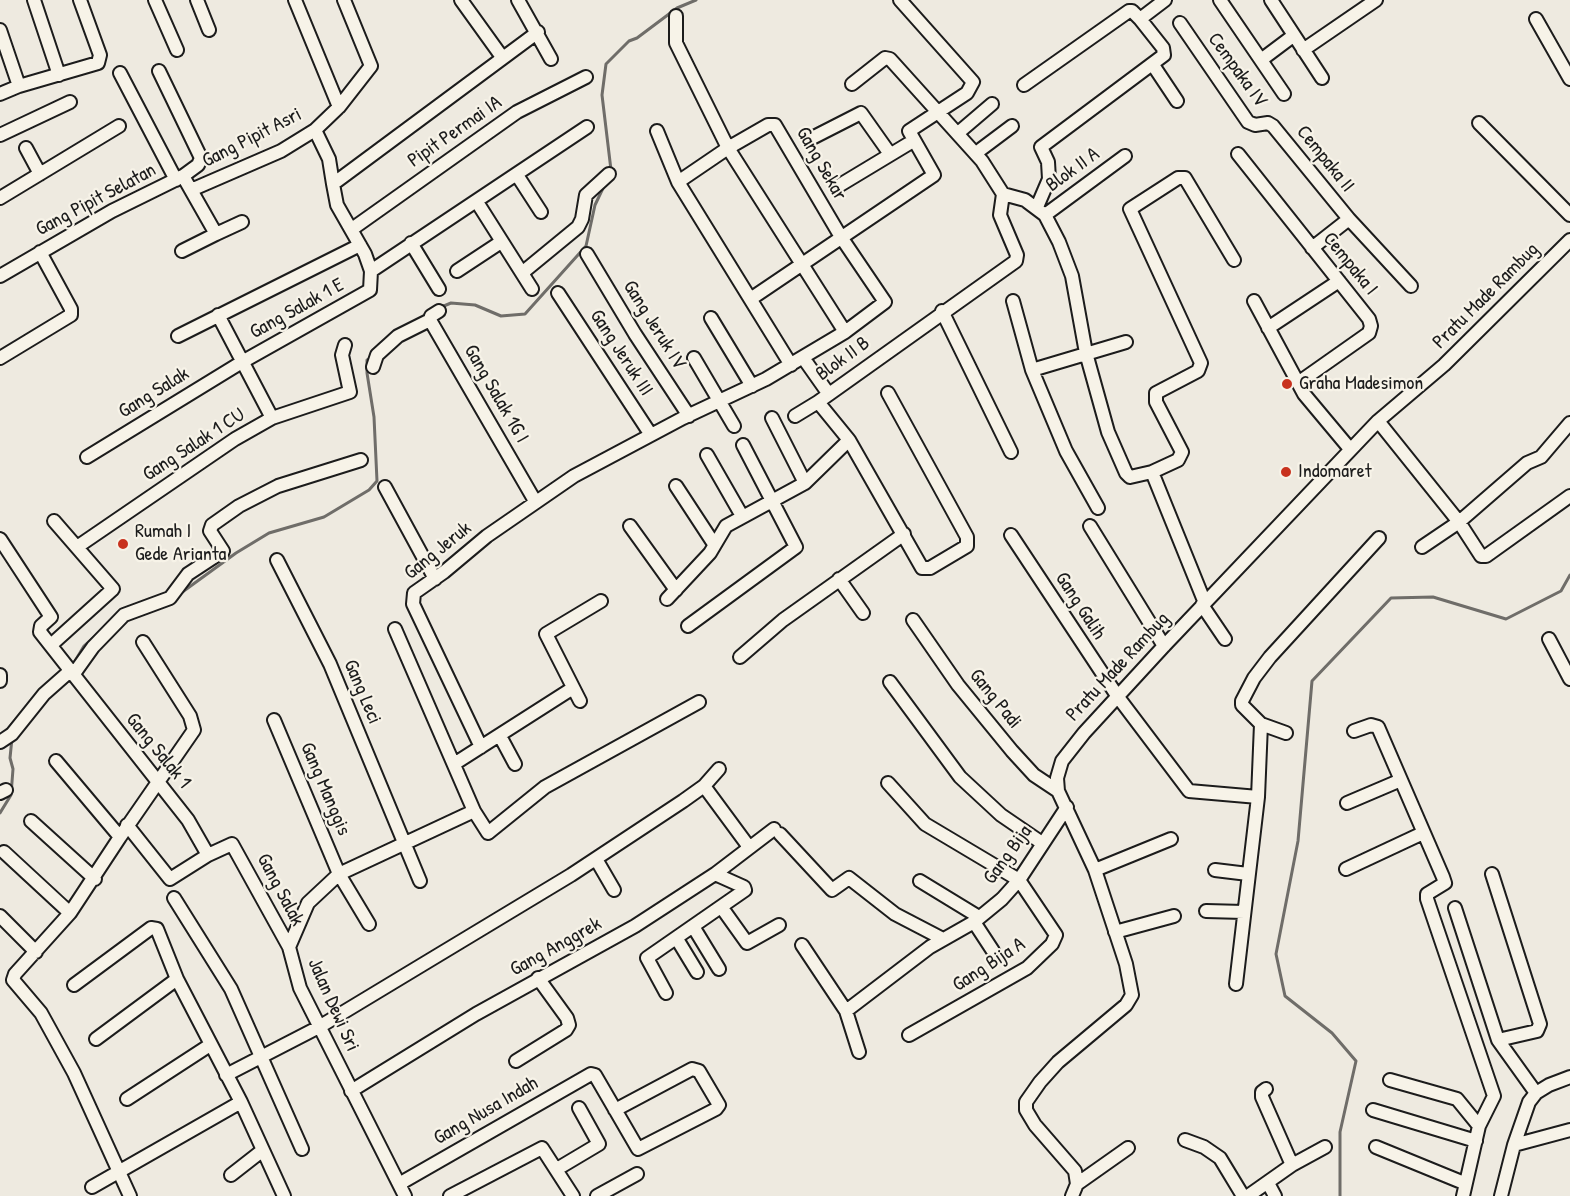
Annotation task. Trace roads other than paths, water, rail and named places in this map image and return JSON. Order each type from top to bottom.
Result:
[{"type":"street","points":[[34,0],[59,75]]},
{"type":"street","points":[[155,0],[177,50]]},
{"type":"street","points":[[197,0],[209,30]]},
{"type":"street","points":[[296,0],[339,107]]},
{"type":"street","name":"Gang Pipit Asri","points":[[191,190],[281,151],[315,130],[339,107],[370,68],[371,61],[344,0]]},
{"type":"street","points":[[461,0],[502,57]]},
{"type":"street","points":[[518,0],[538,32],[550,59]]},
{"type":"street","points":[[752,298],[934,175],[933,169],[913,141],[909,131],[967,93],[973,82],[900,0]]},
{"type":"street","points":[[1140,19],[1165,0]]},
{"type":"street","points":[[1220,0],[1284,94]]},
{"type":"street","points":[[1270,0],[1322,78]]},
{"type":"street","points":[[1303,50],[1376,0]]},
{"type":"street","points":[[0,94],[19,86],[98,63],[100,60],[81,1]]},
{"type":"street","points":[[1024,85],[1130,10],[1140,19],[1164,51],[1162,57],[1041,147],[1048,162],[1049,179],[1041,211]]},
{"type":"street","points":[[676,16],[676,43],[728,148],[845,332]]},
{"type":"street","points":[[1536,19],[1570,79]]},
{"type":"street","name":"Cempaka IV","points":[[1180,23],[1248,122],[1271,124]]},
{"type":"street","points":[[0,30],[19,86]]},
{"type":"street","points":[[333,184],[538,32]]},
{"type":"street","points":[[1261,60],[1293,36]]},
{"type":"street","points":[[852,84],[887,58],[976,153],[1003,194],[1025,200],[1041,211],[1059,242],[1071,276],[1102,418],[1126,473],[1136,477],[1178,460],[1182,452],[1156,402],[1156,393],[1198,371],[1201,363],[1130,209],[1178,178],[1185,178],[1234,260]]},
{"type":"street","points":[[1153,64],[1177,101]]},
{"type":"street","points":[[120,73],[179,178],[198,165],[201,158],[159,71]]},
{"type":"street","name":"Pipit Permai IA","points":[[352,230],[517,112],[586,77]]},
{"type":"street","points":[[0,135],[69,102]]},
{"type":"street","points":[[958,133],[992,104]]},
{"type":"street","points":[[812,138],[859,112],[890,154]]},
{"type":"street","points":[[1479,123],[1570,215]]},
{"type":"street","name":"Cempaka II","points":[[1271,124],[1348,219],[1411,286]]},
{"type":"street","name":"Gang Sekar","points":[[728,148],[768,125],[775,125],[841,237]]},
{"type":"street","points":[[0,198],[119,126]]},
{"type":"street","points":[[976,153],[1012,126]]},
{"type":"street","points":[[315,130],[326,150],[337,205],[360,245],[370,271],[587,127]]},
{"type":"street","points":[[657,131],[678,182],[707,232],[752,298],[791,365]]},
{"type":"street","points":[[840,185],[913,141]]},
{"type":"street","points":[[26,148],[40,174]]},
{"type":"street","points":[[678,182],[728,148]]},
{"type":"street","name":"Cempaka I","points":[[1238,154],[1370,319],[1369,333],[1298,383]]},
{"type":"street","name":"Blok II A","points":[[1041,211],[1125,156]]},
{"type":"street","points":[[522,273],[578,227],[582,219],[586,195],[609,174]]},
{"type":"street","points":[[517,175],[541,212]]},
{"type":"street","name":"Gang Pipit Selatan","points":[[0,276],[112,210],[179,178],[191,190],[216,234]]},
{"type":"street","name":"Blok II B","points":[[888,393],[968,543],[965,548],[927,569],[920,566],[849,440],[818,402],[942,311],[1016,261],[1017,255],[1000,215],[1003,194]]},
{"type":"street","points":[[477,202],[532,289]]},
{"type":"street","points":[[1312,248],[1348,219]]},
{"type":"street","points":[[182,251],[242,222]]},
{"type":"street","name":"Gang Jeruk","points":[[481,747],[413,604],[414,593],[435,579],[487,536],[574,476],[804,359],[884,304],[841,237]]},
{"type":"street","name":"Pratu Made Rambug","points":[[1058,791],[1057,775],[1062,761],[1164,646],[1378,421],[1444,365],[1570,240]]},
{"type":"street","points":[[457,271],[501,242]]},
{"type":"street","points":[[411,243],[439,289]]},
{"type":"street","points":[[178,336],[285,285],[360,245]]},
{"type":"street","points":[[0,358],[71,315],[71,309],[40,252]]},
{"type":"street","name":"Gang Jeruk IV","points":[[587,254],[635,334],[689,416]]},
{"type":"street","name":"Gang Salak 1 E","points":[[242,362],[370,290],[370,271]]},
{"type":"street","points":[[1268,328],[1339,281]]},
{"type":"street","name":"Gang Jeruk III","points":[[558,293],[651,435]]},
{"type":"street","points":[[1013,301],[1032,370],[1066,451],[1098,508]]},
{"type":"street","points":[[1254,302],[1309,401],[1350,449]]},
{"type":"street","points":[[373,367],[377,355],[398,336],[430,320],[431,316],[439,311]]},
{"type":"street","points":[[942,311],[1011,452]]},
{"type":"street","name":"Gang Salak 1 CU","points":[[77,547],[235,439],[272,418],[218,315]]},
{"type":"street","points":[[711,318],[752,386]]},
{"type":"street","name":"Gang Salak 1G I","points":[[430,320],[535,501]]},
{"type":"street","points":[[1032,370],[1126,342]]},
{"type":"street","points":[[272,418],[350,392],[342,355],[345,345]]},
{"type":"street","points":[[694,358],[734,426]]},
{"type":"street","points":[[804,359],[828,393]]},
{"type":"street","name":"Gang Salak","points":[[87,458],[242,362]]},
{"type":"street","points":[[795,416],[818,402]]},
{"type":"street","points":[[772,418],[805,483]]},
{"type":"street","points":[[1378,421],[1459,522],[1478,554],[1483,556],[1570,496]]},
{"type":"street","points":[[1422,547],[1459,522],[1527,463],[1541,457],[1570,423]]},
{"type":"street","points":[[667,599],[710,553],[726,526],[805,483],[849,440]]},
{"type":"street","points":[[688,626],[795,549],[794,540],[743,445]]},
{"type":"street","points":[[707,455],[742,516]]},
{"type":"street","points":[[1,739],[44,694],[71,673],[124,615],[170,597],[190,573],[223,551],[210,531],[212,525],[239,506],[278,486],[361,460]]},
{"type":"street","points":[[1152,472],[1204,604],[1225,639]]},
{"type":"street","points":[[676,486],[714,544]]},
{"type":"street","points":[[385,487],[435,579]]},
{"type":"street","points":[[0,539],[51,616],[39,630],[51,645],[113,588],[54,521]]},
{"type":"street","points":[[630,526],[676,590]]},
{"type":"street","points":[[1090,526],[1164,646]]},
{"type":"street","points":[[740,657],[783,620],[904,534]]},
{"type":"street","name":"Gang Galih","points":[[1011,535],[1118,697],[1189,791],[1258,797]]},
{"type":"street","points":[[1286,733],[1261,724],[1242,704],[1254,678],[1379,538]]},
{"type":"street","name":"Gang Leci","points":[[277,560],[330,664],[420,881]]},
{"type":"street","points":[[839,579],[863,613]]},
{"type":"street","points":[[580,701],[546,634],[601,601]]},
{"type":"street","name":"Gang Padi","points":[[914,620],[958,685],[1012,752],[1034,775],[1058,791]]},
{"type":"street","points":[[395,629],[474,811],[484,830],[491,832],[515,808],[545,787],[699,702]]},
{"type":"street","points":[[1548,639],[1570,679]]},
{"type":"street","points":[[130,1196],[74,1073],[41,1013],[14,983],[15,974],[70,913],[95,879],[127,825],[193,733],[194,727],[143,642]]},
{"type":"street","name":"Gang Salak 1","points":[[51,645],[188,820],[208,855]]},
{"type":"street","points":[[0,675],[0,681]]},
{"type":"street","points":[[890,682],[960,777],[1000,815],[1042,843]]},
{"type":"street","points":[[454,764],[573,688]]},
{"type":"street","name":"Gang Manggis","points":[[274,720],[339,874],[369,924]]},
{"type":"street","points":[[1236,984],[1258,797],[1261,724]]},
{"type":"street","points":[[1354,730],[1371,725],[1378,727],[1444,883],[1427,894],[1427,899],[1494,1096],[1479,1126],[1462,1196]]},
{"type":"street","points":[[500,736],[515,764]]},
{"type":"street","points":[[56,761],[120,837]]},
{"type":"street","points":[[226,1075],[319,1027],[596,858],[704,786],[719,769]]},
{"type":"street","points":[[1347,803],[1401,780]]},
{"type":"street","points":[[888,783],[925,824],[1019,880]]},
{"type":"street","points":[[704,786],[749,847]]},
{"type":"street","points":[[1058,791],[1095,870],[1130,976],[1132,995],[1058,1062],[1035,1089],[1025,1106],[1035,1125],[1072,1166],[1077,1184]]},
{"type":"street","name":"Gang Bija","points":[[846,1011],[943,939],[976,920],[1019,880],[1067,807]]},
{"type":"street","name":"Jalan Dewi Sri","points":[[405,1196],[319,1027],[294,972],[288,947],[308,903],[339,874],[403,842],[474,811]]},
{"type":"street","points":[[31,821],[95,879]]},
{"type":"street","points":[[127,825],[168,879],[208,855]]},
{"type":"street","name":"Gang Anggrek","points":[[351,1090],[538,978],[635,926],[715,874],[749,847],[777,831],[832,890],[849,879],[895,914],[943,939]]},
{"type":"street","points":[[1346,869],[1423,833]]},
{"type":"street","points":[[1095,870],[1171,839]]},
{"type":"street","name":"Gang Salak","points":[[208,855],[232,844],[288,947]]},
{"type":"street","points":[[4,852],[70,913]]},
{"type":"street","points":[[596,858],[614,890]]},
{"type":"street","points":[[1215,870],[1248,874]]},
{"type":"street","points":[[666,993],[647,958],[722,908],[745,888],[715,874]]},
{"type":"street","points":[[1492,874],[1540,1024],[1537,1031],[1498,1040]]},
{"type":"street","name":"Gang Bija A","points":[[909,1035],[1019,973],[1052,944],[1056,935],[1053,928],[1019,880]]},
{"type":"street","points":[[920,881],[976,920],[993,951]]},
{"type":"street","points":[[174,898],[231,989],[302,1149]]},
{"type":"street","points":[[722,908],[747,943],[779,925]]},
{"type":"street","points":[[1455,908],[1498,1040],[1536,1093]]},
{"type":"street","points":[[1206,911],[1244,912]]},
{"type":"street","points":[[0,916],[36,952]]},
{"type":"street","points":[[1115,932],[1174,916]]},
{"type":"street","points":[[74,985],[154,927],[157,929],[177,979],[241,1102],[283,1195]]},
{"type":"street","points":[[694,928],[719,969]]},
{"type":"street","points":[[677,939],[697,972]]},
{"type":"street","points":[[802,945],[846,1011],[859,1052]]},
{"type":"street","points":[[516,1061],[569,1025],[567,1018],[538,978]]},
{"type":"street","points":[[96,1039],[177,979]]},
{"type":"street","points":[[127,1099],[210,1045]]},
{"type":"street","points":[[692,1069],[699,1071],[719,1104],[716,1109],[638,1149],[615,1110],[692,1069]]},
{"type":"street","name":"Gang Nusa Indah","points":[[399,1184],[593,1074],[615,1110]]},
{"type":"street","points":[[1501,1196],[1523,1114],[1536,1093],[1554,1082],[1570,1077]]},
{"type":"street","points":[[1390,1080],[1457,1099],[1479,1126]]},
{"type":"street","points":[[1266,1089],[1262,1092],[1262,1097],[1292,1165]]},
{"type":"street","points":[[92,1187],[241,1102]]},
{"type":"street","points":[[557,1169],[599,1144],[579,1108]]},
{"type":"street","points":[[1373,1110],[1476,1141]]},
{"type":"street","points":[[1514,1145],[1570,1130]]},
{"type":"street","points":[[1185,1140],[1204,1147],[1220,1158],[1243,1196]]},
{"type":"street","points":[[1248,1196],[1292,1165],[1325,1147]]},
{"type":"street","points":[[1376,1147],[1464,1183]]},
{"type":"street","points":[[450,1196],[540,1148],[545,1150],[573,1196]]},
{"type":"street","points":[[1072,1196],[1077,1184],[1128,1148]]},
{"type":"street","points":[[231,1175],[263,1150]]},
{"type":"street","points":[[597,1196],[637,1173]]},
{"type":"street","points":[[1268,1182],[1275,1196]]},
{"type":"waterway","points":[[611,170],[602,95],[606,64],[629,41],[637,38],[677,8],[696,0]]},
{"type":"waterway","points":[[439,308],[451,303],[475,305],[501,316],[525,314],[586,246],[595,205],[605,184]]},
{"type":"waterway","points":[[181,593],[236,553],[269,533],[324,517],[369,490],[377,481],[374,417],[367,373],[367,360],[372,357]]},
{"type":"waterway","points":[[1340,1196],[1340,1132],[1356,1061],[1332,1033],[1285,996],[1276,954],[1298,841],[1312,681],[1391,598],[1433,597],[1506,619],[1561,591],[1570,575]]},
{"type":"waterway","points":[[72,666],[84,646],[106,626]]},
{"type":"waterway","points":[[7,730],[23,711]]},
{"type":"waterway","points":[[0,813],[11,795],[12,738]]},
{"type":"place","name":"Graha Madesimon","points":[[1287,384]]},
{"type":"place","name":"Indomaret","points":[[1286,472]]},
{"type":"place","name":"Rumah I Gede Arianta","points":[[123,544]]}]
